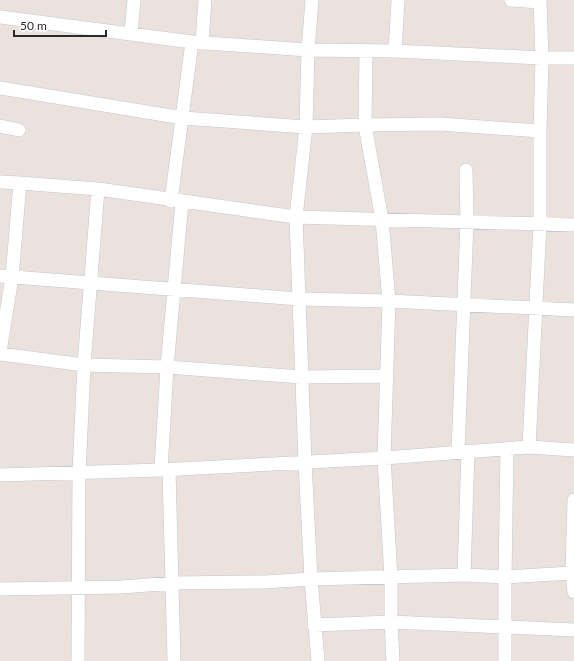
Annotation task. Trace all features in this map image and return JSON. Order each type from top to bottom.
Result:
[{"type":"street","points":[[131,34],[134,0]]},
{"type":"street","points":[[174,661],[173,583],[165,470],[167,368],[175,289],[177,201],[183,118],[205,0]]},
{"type":"street","points":[[312,0],[308,50],[306,127],[296,217],[305,462],[314,625],[318,661]]},
{"type":"street","points":[[395,51],[398,0]]},
{"type":"street","points":[[511,0],[540,1],[542,58],[540,223],[529,447]]},
{"type":"street","points":[[0,17],[197,42],[308,50],[395,51],[542,58],[574,58]]},
{"type":"street","points":[[366,51],[365,124],[382,220],[389,301],[384,458],[391,578],[393,661]]},
{"type":"street","points":[[0,88],[183,118],[306,127],[365,124],[440,124],[540,131]]},
{"type":"street","points":[[0,126],[18,130]]},
{"type":"street","points":[[464,575],[463,452],[467,222],[466,170]]},
{"type":"street","points":[[0,182],[98,189],[296,217],[574,225]]},
{"type":"street","points":[[20,183],[6,276],[0,353],[84,365],[167,368],[301,377],[386,376]]},
{"type":"street","points":[[78,661],[79,473],[84,365],[98,189]]},
{"type":"street","points":[[6,276],[299,299],[389,301],[574,310]]},
{"type":"street","points":[[0,475],[165,470],[384,458],[529,447],[574,450]]},
{"type":"street","points":[[505,661],[507,449]]},
{"type":"street","points":[[574,500],[572,573],[574,592]]},
{"type":"street","points":[[0,589],[122,588],[173,583],[265,582],[311,579],[464,575],[505,577],[572,573]]},
{"type":"street","points":[[314,625],[391,622],[574,630]]}]
